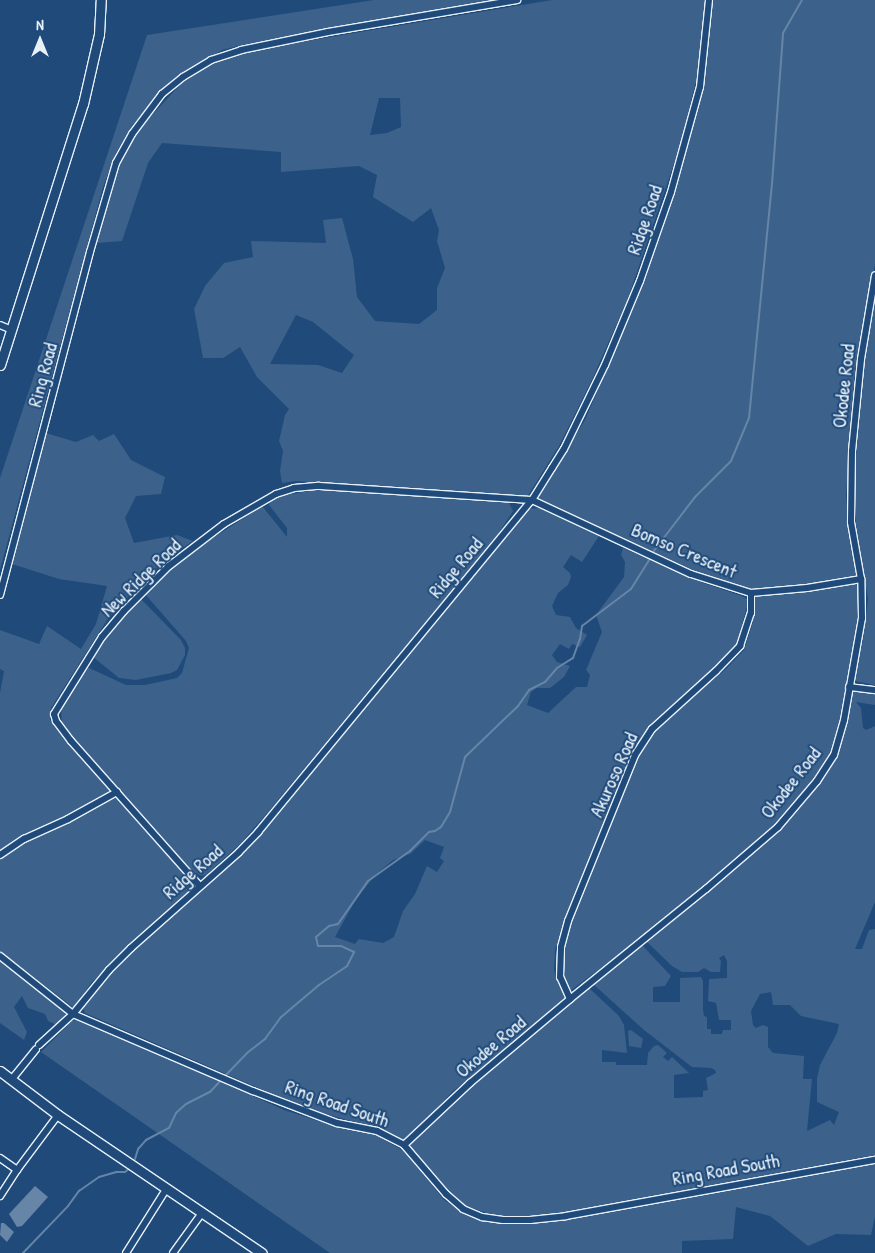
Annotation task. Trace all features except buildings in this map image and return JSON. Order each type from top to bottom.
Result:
[{"type":"street","points":[[0,365],[84,104],[99,34],[101,0]]},
{"type":"street","name":"Ring Road","points":[[0,595],[90,252],[116,163],[132,134],[162,94],[182,77],[211,60],[240,50],[318,34],[517,0]]},
{"type":"street","name":"Ridge Road","points":[[12,1079],[38,1047],[73,1014],[109,970],[199,885],[237,854],[267,822],[532,500],[564,449],[605,365],[640,281],[671,192],[700,87],[709,0]]},
{"type":"street","name":"Okodee Road","points":[[404,1145],[470,1083],[570,999],[686,906],[785,820],[834,755],[844,720],[862,618],[861,579],[851,522],[852,451],[860,366],[875,275]]},
{"type":"street","points":[[0,325],[12,330]]},
{"type":"street","name":"New Ridge Road","points":[[199,885],[60,728],[54,714],[57,706],[102,637],[124,611],[168,566],[224,524],[276,494],[306,486],[532,500]]},
{"type":"street","name":"Bomso Crescent","points":[[532,500],[691,574],[751,593],[807,588],[861,579]]},
{"type":"street","name":"Akuroso Road","points":[[570,999],[560,977],[560,947],[568,921],[633,760],[647,734],[716,671],[740,646],[751,613],[751,593]]},
{"type":"street","points":[[849,687],[875,690]]},
{"type":"street","points":[[0,854],[24,839],[68,819],[118,792]]},
{"type":"street","name":"Ring Road South","points":[[0,956],[73,1014],[253,1091],[337,1123],[377,1131],[404,1145],[446,1194],[463,1209],[482,1217],[503,1220],[566,1216],[604,1207],[875,1160]]},
{"type":"street","points":[[0,1071],[58,1115],[262,1253]]},
{"type":"street","points":[[0,1196],[58,1115]]},
{"type":"street","points":[[0,1158],[17,1170]]},
{"type":"street","points":[[126,1253],[167,1188]]},
{"type":"street","points":[[173,1253],[202,1213]]},
{"type":"shaded area","points":[[374,0],[505,0],[222,50],[186,72],[165,88],[131,127],[116,153],[103,187],[0,570],[0,478],[147,35]]},
{"type":"shaded area","points":[[552,0],[705,0],[699,69],[680,146],[627,301],[590,384],[559,446],[527,497],[296,481],[282,483],[280,471],[283,451],[279,441],[285,415],[289,409],[257,377],[240,347],[223,358],[203,358],[194,309],[205,286],[224,263],[253,257],[251,241],[326,243],[323,220],[342,218],[353,259],[357,297],[375,321],[419,324],[437,310],[437,288],[445,268],[437,241],[439,230],[431,208],[413,222],[373,197],[377,175],[359,166],[281,172],[281,152],[162,143],[148,163],[122,241],[97,243],[116,171],[125,150],[138,130],[180,85],[203,69],[224,58],[252,50]],"holes":[[[379,98],[400,98],[401,127],[387,133],[370,135]],[[296,315],[313,322],[354,355],[342,373],[318,365],[270,364]]]},
{"type":"shaded area","points":[[712,0],[875,0],[875,264],[855,371],[846,496],[851,547],[856,566],[856,576],[853,577],[785,588],[748,589],[727,585],[541,502],[538,498],[538,495],[585,420],[646,277],[672,199],[703,89]]},
{"type":"shaded area","points":[[875,293],[875,685],[855,681],[854,677],[863,640],[868,599],[856,525],[856,455],[868,326]]},
{"type":"shaded area","points":[[46,433],[76,442],[93,435],[99,441],[114,434],[131,460],[165,477],[161,494],[136,496],[125,518],[134,543],[177,535],[193,541],[169,557],[137,587],[107,620],[51,708],[50,720],[111,789],[110,793],[70,814],[68,820],[117,797],[184,871],[190,882],[189,891],[132,942],[91,983],[74,1008],[0,951],[0,693],[4,671],[0,669],[0,630],[39,644],[47,626],[81,649],[96,624],[107,586],[59,579],[12,564]]},
{"type":"shaded area","points":[[315,490],[486,499],[509,503],[513,511],[496,537],[268,812],[240,844],[206,875],[201,876],[190,870],[66,731],[62,725],[61,707],[87,667],[126,685],[145,685],[177,678],[182,673],[189,648],[186,641],[145,594],[147,591],[181,559],[262,506],[287,537],[287,528],[269,505],[270,502],[280,496]]},
{"type":"shaded area","points":[[539,508],[599,536],[582,562],[571,555],[563,567],[570,573],[571,577],[568,585],[558,593],[552,606],[556,615],[570,617],[576,628],[587,635],[580,647],[572,644],[569,649],[560,644],[552,655],[557,662],[570,666],[564,677],[550,688],[537,688],[531,692],[527,705],[548,713],[576,687],[587,687],[590,675],[586,670],[602,632],[596,615],[624,577],[625,562],[621,555],[623,548],[703,583],[742,596],[747,599],[748,603],[736,646],[728,656],[647,731],[628,764],[555,950],[554,970],[559,985],[566,996],[563,1002],[452,1092],[429,1118],[402,1141],[380,1129],[307,1109],[85,1013],[83,1008],[86,1001],[109,972],[262,833],[528,509]],"holes":[[[425,840],[444,847],[440,858],[444,861],[437,872],[427,866],[415,894],[403,911],[394,937],[383,943],[359,939],[355,944],[335,937],[355,901],[375,875],[393,860],[410,854]]]},
{"type":"shaded area","points":[[854,583],[860,587],[859,613],[839,724],[830,753],[823,765],[790,809],[766,833],[638,940],[570,991],[564,980],[561,968],[569,927],[634,763],[645,742],[658,726],[726,669],[744,650],[753,622],[754,596],[793,593]]},
{"type":"shaded area","points":[[140,598],[181,640],[185,648],[185,655],[177,670],[171,673],[136,680],[119,678],[93,657],[103,640]]},
{"type":"shaded area","points":[[852,690],[875,693],[875,705],[856,702],[861,708],[863,728],[866,730],[875,726],[875,902],[855,949],[862,949],[869,930],[875,929],[875,1155],[562,1213],[519,1217],[496,1216],[463,1205],[452,1196],[411,1149],[411,1144],[483,1075],[589,988],[619,1016],[624,1025],[627,1053],[602,1050],[602,1062],[616,1062],[616,1065],[647,1065],[648,1053],[654,1046],[658,1045],[667,1053],[663,1057],[668,1061],[672,1057],[689,1073],[674,1075],[674,1098],[703,1097],[703,1091],[708,1090],[706,1078],[716,1073],[715,1070],[692,1067],[644,1030],[593,984],[641,944],[671,976],[665,986],[653,987],[653,1002],[680,1002],[680,978],[701,977],[703,981],[703,1009],[704,1016],[707,1017],[707,1029],[711,1029],[711,1034],[722,1034],[723,1030],[731,1030],[731,1020],[719,1020],[716,1003],[708,1001],[709,979],[727,978],[727,961],[724,955],[719,958],[721,961],[720,972],[711,972],[704,968],[698,972],[682,972],[672,966],[647,942],[784,825],[815,788],[838,752],[849,714]],"holes":[[[771,992],[773,1005],[790,1005],[801,1016],[839,1024],[837,1033],[820,1065],[817,1078],[817,1102],[839,1112],[834,1125],[830,1120],[807,1131],[812,1079],[803,1079],[804,1056],[773,1053],[768,1047],[768,1027],[763,1025],[756,1028],[753,1025],[751,1011],[760,994]]]},
{"type":"shaded area","points":[[0,960],[62,1008],[65,1014],[64,1019],[57,1025],[48,1021],[45,1014],[28,1008],[22,996],[14,1007],[27,1032],[24,1040],[0,1023]]},
{"type":"shaded area","points":[[80,1019],[284,1110],[331,1125],[375,1135],[404,1151],[444,1200],[462,1212],[488,1222],[528,1222],[875,1164],[875,1216],[871,1235],[836,1234],[808,1246],[770,1216],[736,1207],[733,1239],[682,1241],[682,1253],[330,1253],[41,1052],[72,1021]]},
{"type":"shaded area","points":[[631,1030],[643,1039],[641,1048],[629,1046],[628,1031]]},
{"type":"shaded area","points":[[35,1186],[48,1197],[22,1226],[17,1227],[9,1214]]},
{"type":"shaded area","points":[[1,1223],[4,1223],[14,1232],[7,1242],[0,1235]]},
{"type":"waterway","points":[[653,552],[695,497],[731,461],[749,418],[772,184],[783,33],[802,0]]},
{"type":"waterway","points":[[224,1077],[247,1053],[265,1039],[280,1018],[319,985],[347,966],[354,952],[341,946],[318,946],[316,937],[329,926],[338,924],[368,881],[410,851],[429,832],[441,827],[450,812],[465,757],[518,706],[529,690],[545,682],[557,668],[573,658],[580,639],[582,626],[631,589],[650,558]]},
{"type":"waterway","points":[[135,1159],[138,1149],[146,1140],[169,1128],[176,1113],[186,1104],[210,1092],[221,1080]]},
{"type":"waterway","points":[[23,1253],[68,1206],[79,1191],[99,1177],[117,1172],[125,1172],[130,1168]]}]
